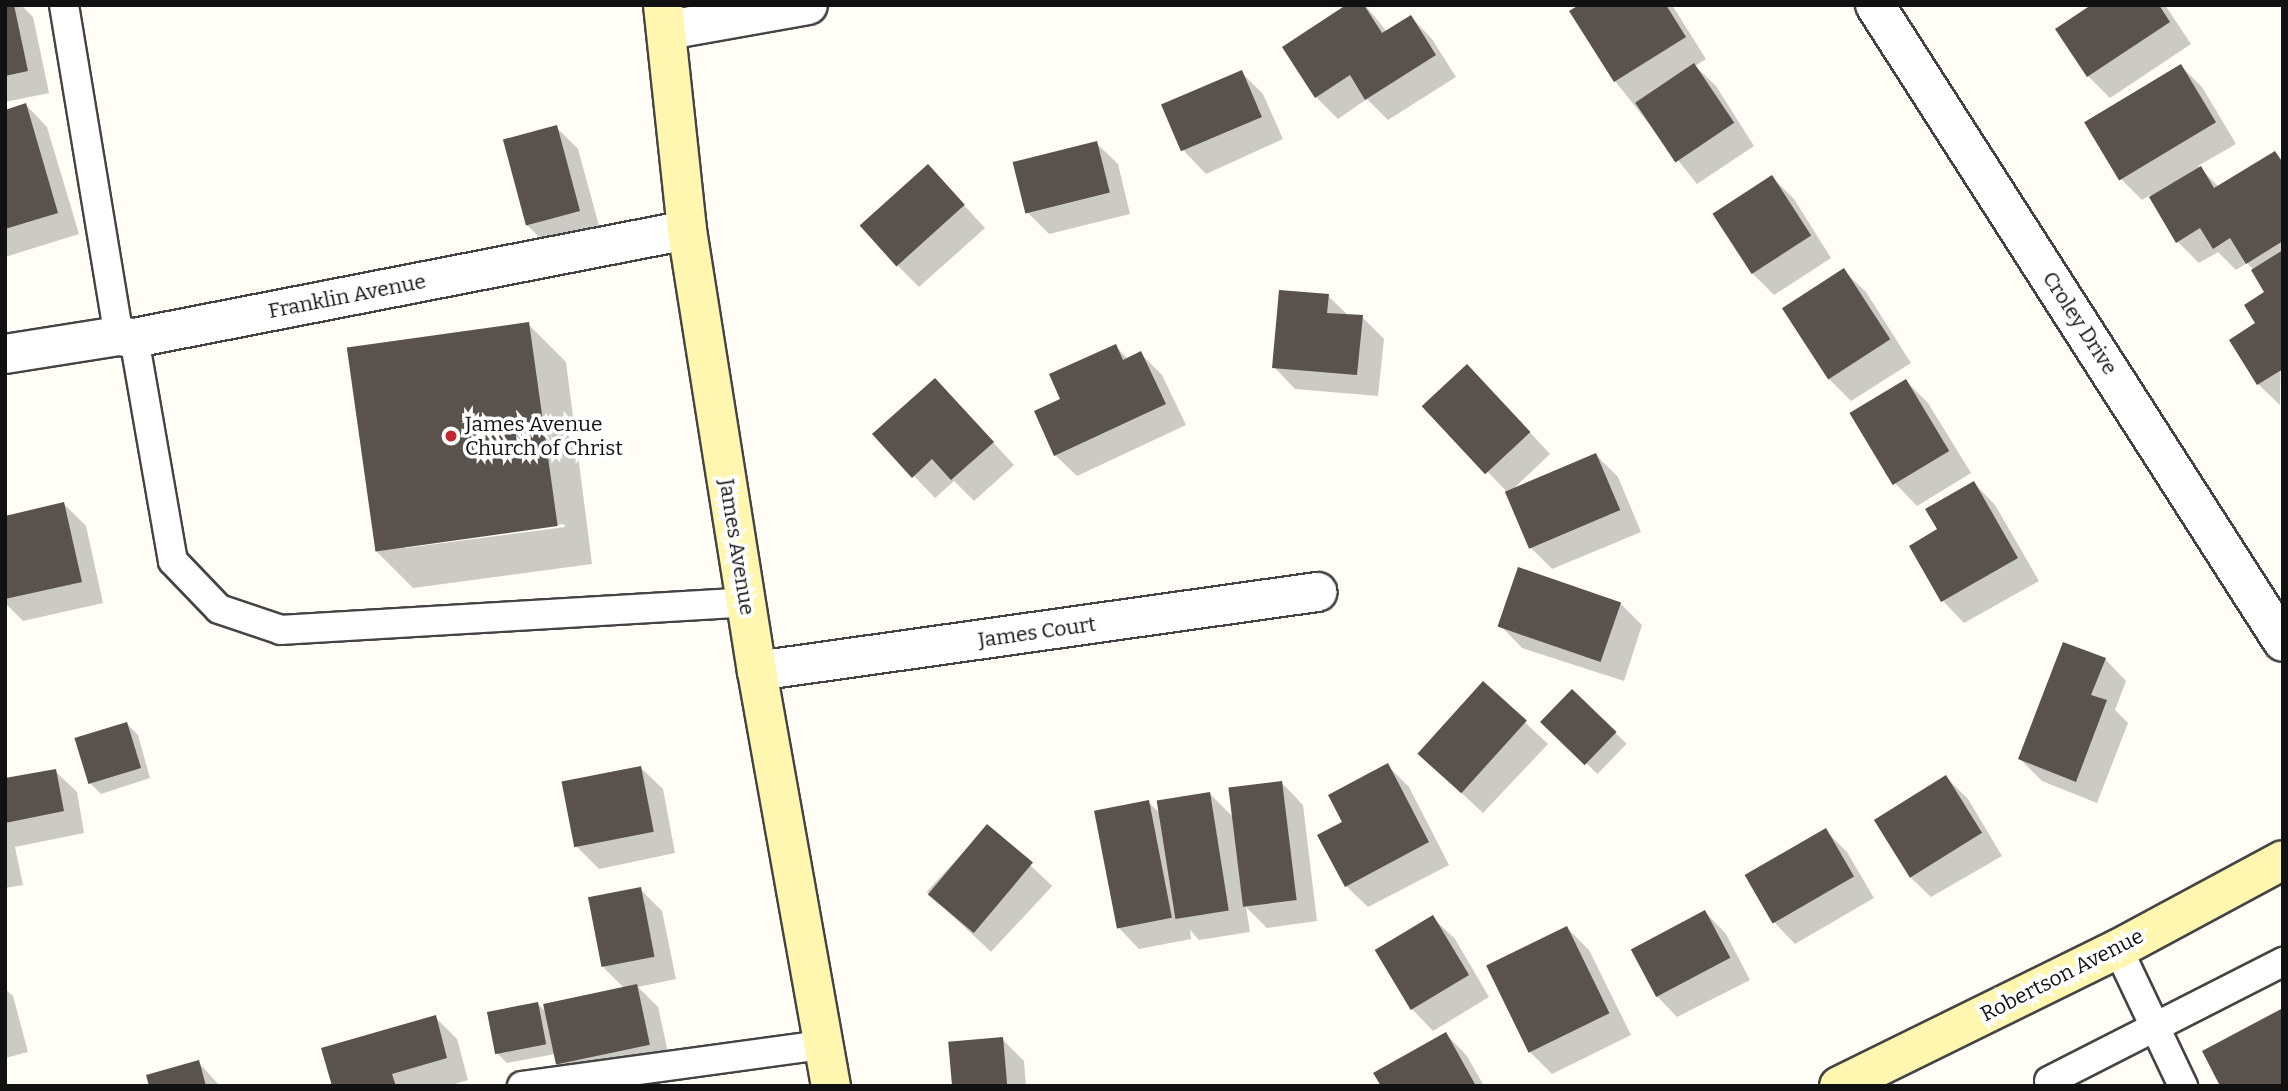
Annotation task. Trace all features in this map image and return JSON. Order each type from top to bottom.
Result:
[{"type":"street","points":[[666,18],[808,5]]},
{"type":"street","name":"Croley Drive","points":[[1875,5],[2283,642]]},
{"type":"street","name":"James Avenue","points":[[666,18],[687,230],[757,671],[831,1086]]},
{"type":"street","name":"Franklin Avenue","points":[[5,354],[126,337],[687,230]]},
{"type":"street","name":"James Court","points":[[757,671],[1317,592]]},
{"type":"street","name":"Robertson Avenue","points":[[1839,1086],[2118,949],[2283,860]]},
{"type":"lane","points":[[64,5],[126,337],[173,561],[219,609],[281,630],[746,602]]},
{"type":"lane","points":[[2118,949],[2183,1086]]},
{"type":"lane","points":[[2049,1081],[2283,962]]},
{"type":"lane","points":[[522,1086],[823,1045]]},
{"type":"building","points":[[5,5],[14,5],[28,71],[5,76]]},
{"type":"building","points":[[1346,5],[1364,5],[1382,33],[1411,15],[1436,55],[1365,100],[1350,75],[1315,98],[1282,47]]},
{"type":"building","points":[[1579,5],[1666,5],[1686,37],[1614,82],[1569,11]]},
{"type":"building","points":[[2091,5],[2159,5],[2170,22],[2087,77],[2055,29]]},
{"type":"building","points":[[1694,63],[1734,123],[1675,162],[1635,103]]},
{"type":"building","points":[[2181,64],[2216,122],[2119,180],[2084,122]]},
{"type":"building","points":[[1242,70],[1262,117],[1181,151],[1161,104]]},
{"type":"building","points":[[26,103],[58,213],[5,229],[5,110]]},
{"type":"building","points":[[557,125],[580,211],[526,225],[503,139]]},
{"type":"building","points":[[1097,141],[1110,192],[1025,213],[1013,162]]},
{"type":"building","points":[[2275,151],[2283,163],[2283,241],[2246,264],[2230,238],[2213,249],[2200,228],[2176,243],[2149,197],[2201,166],[2214,188]]},
{"type":"building","points":[[928,164],[965,205],[896,266],[860,226]]},
{"type":"building","points":[[1772,175],[1811,235],[1752,274],[1712,214]]},
{"type":"building","points":[[2283,250],[2283,369],[2257,385],[2229,340],[2255,323],[2244,305],[2264,292],[2251,270]]},
{"type":"building","points":[[1844,268],[1890,339],[1828,380],[1782,308]]},
{"type":"building","points":[[1279,290],[1329,294],[1327,313],[1363,315],[1357,375],[1272,368]]},
{"type":"building","name":"James Avenue Church of Christ","points":[[529,322],[558,526],[375,552],[347,348]]},
{"type":"building","points":[[1116,344],[1123,360],[1141,351],[1166,404],[1054,456],[1034,411],[1060,399],[1049,374]]},
{"type":"building","points":[[1467,364],[1530,432],[1485,474],[1422,406]]},
{"type":"building","points":[[935,378],[994,442],[951,480],[932,459],[912,478],[872,434]]},
{"type":"building","points":[[1906,379],[1949,451],[1893,485],[1849,413]]},
{"type":"building","points":[[1596,453],[1620,510],[1529,549],[1505,492]]},
{"type":"building","points":[[1974,481],[2018,558],[1941,602],[1909,546],[1937,529],[1925,509]]},
{"type":"building","points":[[64,502],[82,582],[5,599],[5,516]]},
{"type":"building","points":[[1518,567],[1621,602],[1601,662],[1497,627]]},
{"type":"building","points":[[2063,642],[2106,658],[2091,695],[2107,700],[2076,782],[2018,759]]},
{"type":"building","points":[[1483,681],[1527,720],[1461,793],[1417,754]]},
{"type":"building","points":[[1572,689],[1617,732],[1585,765],[1540,722]]},
{"type":"building","points":[[127,722],[141,768],[88,784],[74,738]]},
{"type":"building","points":[[1388,763],[1429,842],[1345,887],[1317,835],[1342,822],[1328,795]]},
{"type":"building","points":[[641,766],[654,832],[574,847],[561,781]]},
{"type":"building","points":[[56,769],[64,811],[5,823],[5,778]]},
{"type":"building","points":[[1946,775],[1982,833],[1910,878],[1874,820]]},
{"type":"building","points":[[1282,781],[1297,900],[1243,907],[1228,788]]},
{"type":"building","points":[[1210,792],[1229,911],[1175,919],[1157,800]]},
{"type":"building","points":[[1149,800],[1172,918],[1117,928],[1094,811]]},
{"type":"building","points":[[987,824],[1033,863],[974,933],[928,894]]},
{"type":"building","points":[[1826,828],[1854,876],[1773,923],[1745,875]]},
{"type":"building","points":[[641,887],[655,957],[602,967],[588,897]]},
{"type":"building","points":[[1705,910],[1730,958],[1656,997],[1631,949]]},
{"type":"building","points":[[1433,915],[1469,975],[1411,1010],[1375,950]]},
{"type":"building","points":[[1567,926],[1610,1013],[1529,1053],[1486,965]]},
{"type":"building","points":[[637,984],[650,1045],[556,1065],[543,1004]]},
{"type":"building","points":[[538,1002],[546,1044],[495,1054],[487,1012]]},
{"type":"building","points":[[2283,1008],[2283,1086],[2220,1086],[2202,1051]]},
{"type":"building","points":[[436,1015],[447,1058],[392,1074],[396,1086],[332,1086],[321,1048]]},
{"type":"building","points":[[1446,1032],[1476,1086],[1381,1086],[1373,1073]]},
{"type":"building","points":[[1003,1037],[1007,1086],[952,1086],[948,1042]]},
{"type":"building","points":[[199,1060],[206,1086],[149,1086],[146,1075]]},
{"type":"place","name":"James Avenue Church of Christ","points":[[451,436]]}]
